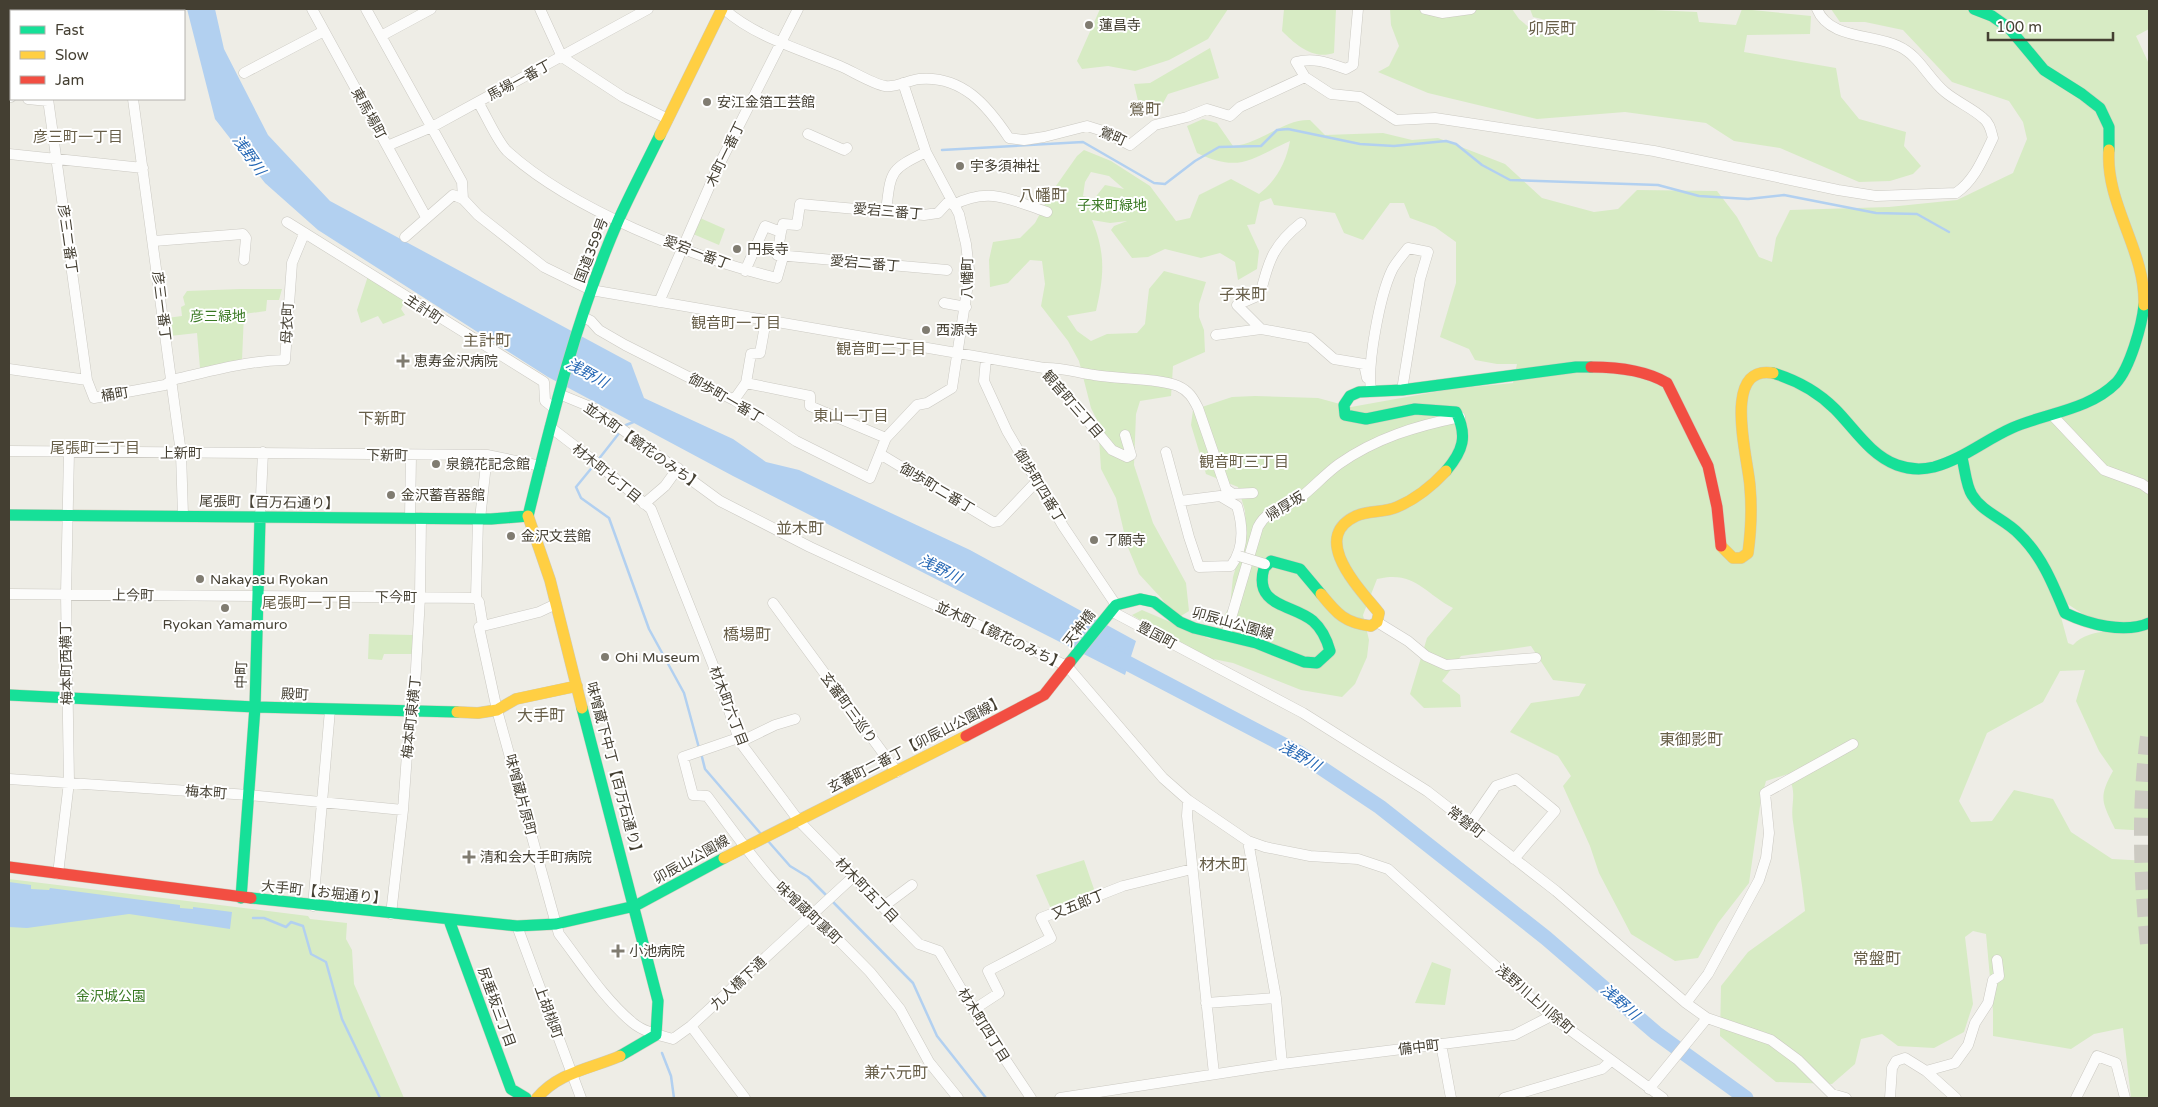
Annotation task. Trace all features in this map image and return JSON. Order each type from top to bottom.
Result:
[{"type":"main road","name":"国道359号","points":[[528,516],[550,427],[549,405],[560,390],[591,290],[618,221],[723,9]]},
{"type":"main road","points":[[1265,564],[1271,560],[1300,569],[1337,614],[1355,624],[1372,626],[1377,622],[1379,614],[1358,587],[1337,551],[1335,539],[1340,527],[1356,516],[1377,510],[1395,508],[1435,482],[1452,465],[1463,448],[1465,431],[1456,412],[1441,408],[1400,411],[1366,420],[1353,419],[1345,415],[1344,405],[1350,396],[1371,389],[1402,390],[1576,367],[1599,367],[1640,372],[1655,376],[1667,383],[1708,466],[1717,507],[1720,544],[1726,553],[1734,558],[1741,558],[1748,553],[1750,542],[1748,462],[1740,429],[1739,414],[1747,383],[1756,375],[1766,372],[1776,373],[1816,392],[1835,408],[1866,444],[1899,465],[1927,468],[1962,458],[2008,428],[2053,416],[2108,388],[2122,376],[2144,320],[2145,301],[2142,280],[2109,172],[2107,152],[2110,132],[2108,118],[2098,105],[2046,71],[2006,25],[1974,9]]},
{"type":"main road","points":[[1962,458],[1971,494],[1983,508],[2018,532],[2034,550],[2051,578],[2065,613],[2084,620],[2126,627],[2144,626],[2149,623]]},
{"type":"main road","name":"尾張町【百万石通り】","points":[[9,515],[479,519],[528,516]]},
{"type":"main road","name":"味噌蔵下中丁【百万石通り】","points":[[528,516],[536,535],[556,604],[635,906],[658,1001],[656,1035]]},
{"type":"main road","name":"中町","points":[[241,898],[255,707],[260,518]]},
{"type":"main road","name":"卯辰山公園線","points":[[1112,610],[1137,598],[1151,600],[1182,624],[1200,631],[1226,635],[1267,647],[1302,662],[1317,663],[1330,651],[1325,635],[1312,620],[1286,610],[1272,600],[1263,581],[1265,564]]},
{"type":"main road","name":"天神橋","points":[[1070,663],[1112,610]]},
{"type":"main road","name":"玄蕃町二番丁【卯辰山公園線】","points":[[765,837],[1033,702],[1044,695],[1070,663]]},
{"type":"main road","name":"殿町","points":[[9,695],[330,710],[478,713],[497,710],[516,699],[577,686]]},
{"type":"main road","name":"卯辰山公園線","points":[[635,906],[765,837]]},
{"type":"main road","name":"大手町【お堀通り】","points":[[9,867],[241,898],[517,926],[556,924],[635,906]]},
{"type":"main road","name":"尻垂坂三丁目","points":[[449,920],[511,1089],[526,1098]]},
{"type":"main road","points":[[537,1098],[546,1086],[556,1079],[618,1057],[656,1035]]},
{"type":"street","name":"東馬場町","points":[[312,9],[426,217]]},
{"type":"street","points":[[366,9],[462,182],[464,199]]},
{"type":"street","points":[[381,36],[431,9]]},
{"type":"street","points":[[540,9],[562,57],[623,97],[668,119]]},
{"type":"street","name":"馬場一番丁","points":[[387,146],[432,127],[648,9]]},
{"type":"street","points":[[723,9],[737,20],[782,42],[886,87],[903,83]]},
{"type":"street","name":"木町一番丁","points":[[659,302],[717,170],[798,9]]},
{"type":"street","points":[[1358,9],[1353,65],[1346,69],[1320,60],[1305,59],[1296,62],[1305,77],[1332,94],[1360,97],[1396,120],[1435,118],[1635,147],[1876,196],[1956,192],[1964,187],[1975,174],[1992,138],[1989,125],[1984,118],[1943,91],[1911,55],[1900,46],[1838,30],[1820,15],[1817,9]]},
{"type":"street","points":[[1425,9],[1442,13],[1471,9]]},
{"type":"street","points":[[244,73],[324,31]]},
{"type":"street","name":"鶯町","points":[[903,83],[932,79],[950,82],[981,100],[1009,138],[1031,139],[1060,134],[1087,126],[1103,131],[1130,146],[1155,125],[1187,118],[1207,109],[1230,116],[1240,107],[1305,77]]},
{"type":"street","name":"八幡町","points":[[886,438],[917,405],[927,403],[952,388],[966,307],[969,269],[966,244],[959,214],[926,152],[903,83]]},
{"type":"street","name":"彦三二番丁","points":[[48,100],[87,380]]},
{"type":"street","name":"彦三一番丁","points":[[134,100],[181,453],[183,515]]},
{"type":"street","name":"愛宕一番丁","points":[[478,102],[506,150],[550,184],[618,221],[683,248],[745,270],[777,278],[783,257]]},
{"type":"street","points":[[808,134],[844,150],[847,148]]},
{"type":"street","points":[[886,211],[892,175],[899,165],[926,152]]},
{"type":"street","points":[[9,154],[143,168]]},
{"type":"street","name":"愛宕三番丁","points":[[781,232],[783,224],[797,225],[800,204],[934,214],[952,202],[977,195],[992,194],[1047,212]]},
{"type":"street","points":[[405,237],[426,217],[453,196],[464,199],[478,215],[544,266],[591,290],[958,354]]},
{"type":"street","name":"主計町","points":[[287,222],[544,382],[549,405]]},
{"type":"street","points":[[1261,329],[1237,305],[1260,294],[1269,260],[1289,232],[1301,223]]},
{"type":"street","points":[[745,270],[765,226],[781,232],[777,255],[783,257]]},
{"type":"street","points":[[154,241],[243,234],[246,238],[244,260]]},
{"type":"street","name":"母衣町","points":[[172,380],[228,366],[258,361],[285,360],[292,263],[304,234]]},
{"type":"street","points":[[1371,389],[1373,347],[1387,281],[1393,267],[1408,248],[1428,252],[1420,279],[1402,390]]},
{"type":"street","name":"愛宕二番丁","points":[[783,257],[947,270]]},
{"type":"street","points":[[944,303],[966,307]]},
{"type":"street","name":"御歩町一番丁","points":[[582,319],[592,321],[599,330],[625,345],[734,400],[796,441],[870,478],[880,454]]},
{"type":"street","points":[[734,400],[746,383],[752,354],[760,353],[766,320]]},
{"type":"street","points":[[1216,335],[1261,329],[1310,338],[1334,359],[1364,364],[1371,389]]},
{"type":"street","name":"観音町三丁目","points":[[958,354],[1044,368],[1112,450],[1127,457],[1131,455],[1125,435]]},
{"type":"street","name":"御歩町四番丁","points":[[986,358],[984,381],[1007,431],[1112,610]]},
{"type":"street","points":[[1044,368],[1058,367],[1091,375],[1167,382],[1179,387],[1192,396],[1198,408],[1226,489],[1233,494],[1253,493]]},
{"type":"street","name":"桶町","points":[[9,368],[87,380],[94,398],[164,385],[172,380]]},
{"type":"street","points":[[746,383],[810,396],[810,406],[886,438],[880,454]]},
{"type":"street","name":"並木町【鏡花のみち】","points":[[560,390],[593,408],[678,468],[720,501],[768,526],[1070,663],[1142,755],[1163,778],[1188,800],[1248,841],[1265,847],[1302,854],[1358,859],[1388,869],[1414,892]]},
{"type":"street","points":[[2053,416],[2104,470],[2118,477],[2142,484],[2149,489]]},
{"type":"street","name":"帰厚坂","points":[[1226,635],[1255,536],[1264,516],[1300,497],[1339,464],[1382,439],[1422,425],[1460,417]]},
{"type":"street","name":"材木町七丁目","points":[[550,427],[651,508],[690,607]]},
{"type":"street","name":"上新町","points":[[9,451],[263,452]]},
{"type":"street","name":"梅本町西横丁","points":[[58,874],[69,782],[66,699],[66,594],[69,452]]},
{"type":"street","name":"下新町","points":[[263,452],[488,455],[541,466]]},
{"type":"street","name":"中町","points":[[260,518],[263,452]]},
{"type":"street","points":[[1166,452],[1189,537],[1200,567],[1231,566],[1239,556],[1242,522],[1237,506],[1220,496],[1180,501]]},
{"type":"street","name":"御歩町二番丁","points":[[880,454],[993,522],[999,521],[1037,482]]},
{"type":"street","name":"梅本町東横丁","points":[[391,914],[403,810],[410,712],[414,705],[420,597],[411,455]]},
{"type":"street","name":"味噌蔵片原町","points":[[488,455],[479,519],[476,598],[479,602],[483,626],[479,627],[497,710],[556,924],[559,934],[597,984],[634,1024],[656,1035]]},
{"type":"street","points":[[644,504],[664,486],[678,468]]},
{"type":"street","points":[[1239,556],[1265,564]]},
{"type":"street","name":"上今町","points":[[9,594],[257,597]]},
{"type":"street","name":"下今町","points":[[257,597],[476,598]]},
{"type":"street","name":"玄蕃町三巡り","points":[[773,603],[897,772]]},
{"type":"street","points":[[483,626],[539,612],[556,604]]},
{"type":"street","name":"材木町六丁目","points":[[690,607],[713,665],[739,740],[799,821]]},
{"type":"street","name":"豊国町","points":[[1112,610],[1203,659]]},
{"type":"street","points":[[1377,622],[1408,641],[1426,656],[1446,666],[1536,658]]},
{"type":"street","name":"常磐町","points":[[1203,659],[1303,713],[1427,792],[1598,925],[1686,1003],[1707,1018],[1771,1040],[1798,1060],[1832,1094],[1846,1098]]},
{"type":"street","points":[[313,906],[330,710]]},
{"type":"street","points":[[739,740],[795,719]]},
{"type":"street","name":"味噌蔵町裏町","points":[[739,740],[683,757],[693,795],[707,796],[782,892],[805,912],[812,913],[870,972],[900,1009],[929,1062],[958,1098]]},
{"type":"street","points":[[1686,1003],[1708,974],[1758,880],[1766,858],[1769,833],[1765,793],[1853,744]]},
{"type":"street","name":"梅本町","points":[[9,779],[249,794],[403,810]]},
{"type":"street","points":[[1469,825],[1496,786],[1516,779],[1555,812],[1514,859]]},
{"type":"street","points":[[1188,800],[1187,816],[1192,869],[1214,1074]]},
{"type":"street","name":"材木町五丁目","points":[[799,821],[919,944],[939,950]]},
{"type":"street","points":[[1248,841],[1276,998],[1282,1064]]},
{"type":"street","name":"又五郎丁","points":[[973,1010],[999,993],[988,971],[1051,938],[1041,918],[1123,886],[1192,869]]},
{"type":"street","name":"九人橋下通","points":[[656,1035],[672,1039],[691,1026],[854,876]]},
{"type":"street","points":[[884,906],[912,885]]},
{"type":"street","name":"浅野川上川除町","points":[[1414,892],[1551,1016],[1663,1098]]},
{"type":"street","name":"上胡桃町","points":[[517,926],[580,1098]]},
{"type":"street","name":"材木町四丁目","points":[[939,950],[973,1010],[1030,1098]]},
{"type":"street","points":[[1926,1071],[1955,1063],[1968,1044],[1975,1023],[1988,1003],[1993,980],[1999,976],[1997,960]]},
{"type":"street","points":[[1206,1003],[1276,998]]},
{"type":"street","name":"備中町","points":[[1060,1098],[1282,1064],[1514,1035],[1551,1016]]},
{"type":"street","points":[[1649,1089],[1707,1018]]},
{"type":"street","points":[[691,1026],[745,1098]]},
{"type":"street","points":[[1441,1044],[1451,1098]]},
{"type":"street","points":[[2076,1098],[2096,1056],[2116,1063],[2124,1098]]},
{"type":"street","points":[[1890,1098],[1892,1068],[1896,1061],[1905,1058],[1926,1071],[1956,1098]]},
{"type":"street","points":[[1504,1098],[1602,1069],[1611,1061]]},
{"type":"green space","points":[[1100,9],[1228,9],[1208,39],[1169,60],[1135,71],[1108,66],[1082,69],[1077,61]]},
{"type":"green space","points":[[1284,9],[1336,9],[1334,53],[1326,55],[1312,53],[1293,41],[1282,31]]},
{"type":"green space","points":[[1390,9],[1512,9],[1519,19],[1537,34],[1560,32],[1563,24],[1533,17],[1530,9],[1631,9],[1697,12],[1699,22],[1736,25],[1742,9],[1811,16],[1810,34],[1747,35],[1744,52],[1836,68],[1841,97],[1859,119],[1906,132],[1904,146],[1921,166],[1913,174],[1890,181],[1859,182],[1780,148],[1734,141],[1706,123],[1625,112],[1537,119],[1428,93],[1378,72],[1389,66],[1399,46],[1391,25]]},
{"type":"green space","name":"子来町緑地","points":[[1831,9],[2149,9],[2149,29],[2136,36],[2149,64],[2149,831],[2115,829],[2107,812],[2104,794],[2113,771],[2099,751],[2076,701],[2085,670],[2060,671],[2043,702],[1987,733],[1959,801],[1971,822],[1992,821],[2014,790],[2053,799],[2071,832],[2112,859],[2149,861],[2149,1098],[2131,1098],[2123,1028],[2094,1034],[2071,1049],[1993,1036],[1993,1011],[1986,934],[1973,931],[1965,937],[1973,1004],[1964,1032],[1934,1048],[1898,1046],[1882,1034],[1861,1039],[1855,1064],[1832,1084],[1776,1082],[1720,1036],[1721,986],[1748,952],[1805,911],[1792,815],[1793,788],[1788,774],[1766,781],[1761,799],[1749,883],[1718,923],[1698,958],[1675,961],[1631,934],[1599,873],[1590,846],[1563,786],[1571,776],[1558,756],[1510,732],[1531,703],[1579,696],[1586,684],[1553,680],[1531,646],[1461,656],[1442,681],[1460,695],[1461,707],[1424,708],[1410,694],[1427,638],[1453,608],[1418,584],[1400,577],[1377,579],[1363,615],[1369,640],[1367,657],[1355,684],[1342,697],[1301,690],[1233,663],[1198,656],[1132,615],[1142,610],[1210,639],[1230,606],[1233,577],[1246,533],[1245,511],[1238,487],[1206,474],[1191,425],[1193,410],[1232,397],[1255,396],[1318,398],[1351,407],[1451,389],[1513,383],[1517,364],[1497,364],[1475,360],[1469,349],[1440,337],[1456,283],[1456,242],[1435,227],[1410,218],[1404,203],[1390,203],[1363,240],[1344,233],[1335,213],[1274,205],[1271,198],[1260,202],[1255,224],[1247,225],[1259,251],[1257,269],[1238,280],[1235,262],[1220,253],[1201,258],[1165,249],[1148,257],[1132,258],[1111,230],[1114,226],[1127,221],[1110,223],[1092,220],[1097,232],[1102,255],[1101,287],[1096,311],[1067,316],[1077,331],[1091,341],[1107,334],[1137,333],[1145,324],[1149,289],[1164,271],[1206,282],[1199,304],[1199,317],[1204,330],[1205,352],[1173,366],[1171,396],[1140,401],[1136,414],[1134,465],[1153,523],[1186,583],[1189,611],[1176,619],[1162,599],[1139,574],[1127,545],[1116,498],[1101,469],[1098,422],[1091,408],[1079,361],[1068,341],[1041,306],[1045,284],[1042,261],[1030,260],[1008,283],[990,287],[989,260],[993,242],[1020,238],[1035,223],[1051,193],[1077,156],[1084,150],[1111,161],[1150,186],[1176,221],[1190,218],[1199,195],[1231,179],[1259,194],[1279,171],[1286,157],[1290,141],[1245,161],[1235,163],[1212,159],[1197,153],[1187,126],[1203,119],[1217,123],[1233,146],[1253,141],[1291,123],[1310,120],[1325,135],[1383,133],[1412,140],[1438,138],[1505,164],[1542,198],[1594,212],[1618,209],[1637,190],[1717,191],[1737,217],[1759,257],[1772,262],[1776,238],[1790,210],[1889,207],[1957,200],[2013,173],[2027,139],[2023,122],[2009,101],[1952,82],[1903,30],[1865,22],[1840,22]],"holes":[[[1091,172],[1109,176],[1124,189],[1105,185],[1094,199],[1083,196],[1085,182]],[[2066,603],[2109,631],[2089,635],[2073,645],[2068,643],[2061,617]]]},
{"type":"green space","points":[[1210,48],[1219,78],[1168,94],[1161,107],[1139,105],[1134,84],[1150,83]]},
{"type":"green space","points":[[700,218],[725,229],[719,245],[693,234]]},
{"type":"green space","points":[[368,276],[406,299],[401,309],[405,315],[383,324],[378,316],[361,323],[357,310]]},
{"type":"green space","name":"彦三緑地","points":[[282,289],[279,300],[267,300],[266,311],[244,314],[242,360],[200,368],[197,333],[170,336],[167,318],[182,316],[181,307],[185,305],[183,297],[187,291]]},
{"type":"green space","points":[[369,634],[413,635],[413,654],[384,654],[382,660],[368,659]]},
{"type":"green space","points":[[1084,860],[1094,889],[1093,894],[1052,911],[1036,875]]},
{"type":"green space","name":"金沢城公園","points":[[9,879],[308,916],[310,919],[347,923],[346,939],[352,950],[354,984],[404,1098],[9,1098]]},
{"type":"green space","points":[[1432,962],[1451,969],[1445,1005],[1415,1003]]},
{"type":"water","points":[[187,9],[215,9],[224,49],[268,135],[330,201],[631,363],[644,398],[733,439],[766,462],[799,470],[970,550],[1136,641],[1125,675],[733,476],[548,377],[318,230],[265,183],[215,119]]},
{"type":"water","points":[[9,882],[31,885],[31,889],[49,890],[50,888],[180,905],[180,908],[193,909],[193,907],[232,912],[230,929],[129,914],[27,928],[9,927]]},
{"type":"waterway","points":[[942,150],[1083,142],[1154,183],[1165,184],[1195,161],[1219,147],[1261,146],[1277,130],[1288,129],[1360,144],[1394,146],[1446,141],[1456,144],[1482,165],[1510,180],[1658,185],[1699,196],[1748,199],[1784,195],[1876,213],[1917,214],[1949,232]]},
{"type":"waterway","points":[[626,425],[636,421]]},
{"type":"waterway","points":[[598,460],[620,432]]},
{"type":"waterway","points":[[594,465],[576,487],[581,498],[609,518],[649,629],[684,693],[699,748]]},
{"type":"waterway","name":"浅野川","points":[[1110,654],[1299,753],[1380,807],[1546,938],[1656,1033],[1746,1098]]},
{"type":"waterway","points":[[701,753],[705,769],[761,834]]},
{"type":"waterway","points":[[768,841],[790,866],[808,877],[828,897]]},
{"type":"waterway","points":[[832,901],[913,983],[937,1036],[986,1098]]},
{"type":"waterway","points":[[253,918],[264,918],[286,927],[291,922],[303,926],[311,954],[326,962],[342,1019],[380,1098]]},
{"type":"waterway","points":[[662,1053],[671,1076],[674,1098]]},
{"type":"tunnel","points":[[2149,737],[2143,815],[2145,892],[2149,944]]},
{"type":"traffic: fast","points":[[1974,9],[1992,16],[2009,28],[2044,70],[2100,108],[2109,127],[2109,150]]},
{"type":"traffic: fast","points":[[528,516],[556,404],[590,293],[618,221],[660,135]]},
{"type":"traffic: fast","points":[[1773,373],[1790,379],[1821,397],[1835,409],[1871,448],[1887,461],[1906,467],[1929,468],[1945,464],[2012,428],[2080,405],[2105,392],[2116,383],[2126,367],[2138,335],[2144,305]]},
{"type":"traffic: fast","points":[[1446,471],[1452,464],[1462,443],[1462,429],[1456,412],[1415,409],[1366,419],[1345,415],[1344,405],[1350,396],[1359,392],[1402,390],[1576,367],[1591,367]]},
{"type":"traffic: fast","points":[[1962,458],[1972,495],[1982,507],[2013,529],[2027,543],[2051,581],[2065,613],[2084,621],[2118,628],[2129,628],[2149,623]]},
{"type":"traffic: fast","points":[[9,515],[491,519],[528,516]]},
{"type":"traffic: fast","points":[[241,898],[255,707],[260,518]]},
{"type":"traffic: fast","points":[[1070,662],[1116,605],[1140,599],[1154,602],[1180,622],[1194,628],[1256,643],[1304,662],[1317,663],[1330,651],[1324,635],[1313,621],[1305,615],[1277,603],[1269,597],[1264,590],[1262,581],[1264,568],[1271,561],[1300,569],[1321,594]]},
{"type":"traffic: fast","points":[[9,695],[255,707],[457,712]]},
{"type":"traffic: fast","points":[[582,708],[658,1001],[656,1035],[620,1056]]},
{"type":"traffic: fast","points":[[251,898],[517,926],[556,924],[635,906],[724,858]]},
{"type":"traffic: fast","points":[[449,920],[511,1089],[526,1098]]},
{"type":"traffic: slow","points":[[660,135],[722,9]]},
{"type":"traffic: slow","points":[[2109,150],[2109,170],[2113,189],[2139,266],[2143,285],[2144,305]]},
{"type":"traffic: slow","points":[[1721,546],[1733,558],[1741,558],[1748,553],[1751,504],[1741,417],[1742,399],[1747,383],[1757,374],[1773,373]]},
{"type":"traffic: slow","points":[[1321,594],[1337,612],[1348,620],[1371,626],[1377,622],[1379,613],[1351,578],[1343,564],[1338,550],[1337,537],[1343,526],[1356,516],[1392,509],[1404,504],[1423,492],[1446,471]]},
{"type":"traffic: slow","points":[[528,516],[550,580],[582,708]]},
{"type":"traffic: slow","points":[[457,712],[478,713],[497,710],[516,699],[577,686]]},
{"type":"traffic: slow","points":[[724,858],[966,736]]},
{"type":"traffic: slow","points":[[537,1098],[555,1082],[620,1056]]},
{"type":"traffic: jam","points":[[1591,367],[1630,370],[1650,375],[1667,383],[1708,466],[1717,507],[1721,546]]},
{"type":"traffic: jam","points":[[966,736],[1044,695],[1070,662]]},
{"type":"traffic: jam","points":[[9,867],[251,898]]},
{"type":"place","name":"蓮昌寺","points":[[1089,25]]},
{"type":"place","name":"安江金箔工芸館","points":[[707,102]]},
{"type":"place","name":"宇多須神社","points":[[960,166]]},
{"type":"place","name":"円長寺","points":[[737,249]]},
{"type":"place","name":"西源寺","points":[[926,330]]},
{"type":"place","name":"恵寿金沢病院","points":[[403,361]]},
{"type":"place","name":"泉鏡花記念館","points":[[436,464]]},
{"type":"place","name":"金沢蓄音器館","points":[[391,495]]},
{"type":"place","name":"金沢文芸館","points":[[511,536]]},
{"type":"place","name":"了願寺","points":[[1094,540]]},
{"type":"place","name":"Nakayasu Ryokan","points":[[200,579]]},
{"type":"place","name":"Ryokan Yamamuro","points":[[225,608]]},
{"type":"place","name":"Ohi Museum","points":[[605,657]]},
{"type":"place","name":"清和会大手町病院","points":[[469,857]]},
{"type":"place","name":"小池病院","points":[[618,951]]},
{"type":"district","name":"卯辰町","points":[[1552,28]]},
{"type":"district","name":"鶯町","points":[[1145,109]]},
{"type":"district","name":"彦三町一丁目","points":[[78,137]]},
{"type":"district","name":"八幡町","points":[[1043,195]]},
{"type":"district","name":"子来町","points":[[1243,294]]},
{"type":"district","name":"観音町一丁目","points":[[736,323]]},
{"type":"district","name":"主計町","points":[[487,340]]},
{"type":"district","name":"観音町二丁目","points":[[881,349]]},
{"type":"district","name":"東山一丁目","points":[[851,416]]},
{"type":"district","name":"下新町","points":[[382,418]]},
{"type":"district","name":"尾張町二丁目","points":[[95,448]]},
{"type":"district","name":"観音町三丁目","points":[[1244,462]]},
{"type":"district","name":"並木町","points":[[800,528]]},
{"type":"district","name":"尾張町一丁目","points":[[307,603]]},
{"type":"district","name":"橋場町","points":[[747,634]]},
{"type":"district","name":"大手町","points":[[541,715]]},
{"type":"district","name":"東御影町","points":[[1691,739]]},
{"type":"district","name":"材木町","points":[[1223,864]]},
{"type":"district","name":"常盤町","points":[[1877,958]]},
{"type":"district","name":"兼六元町","points":[[896,1072]]}]
